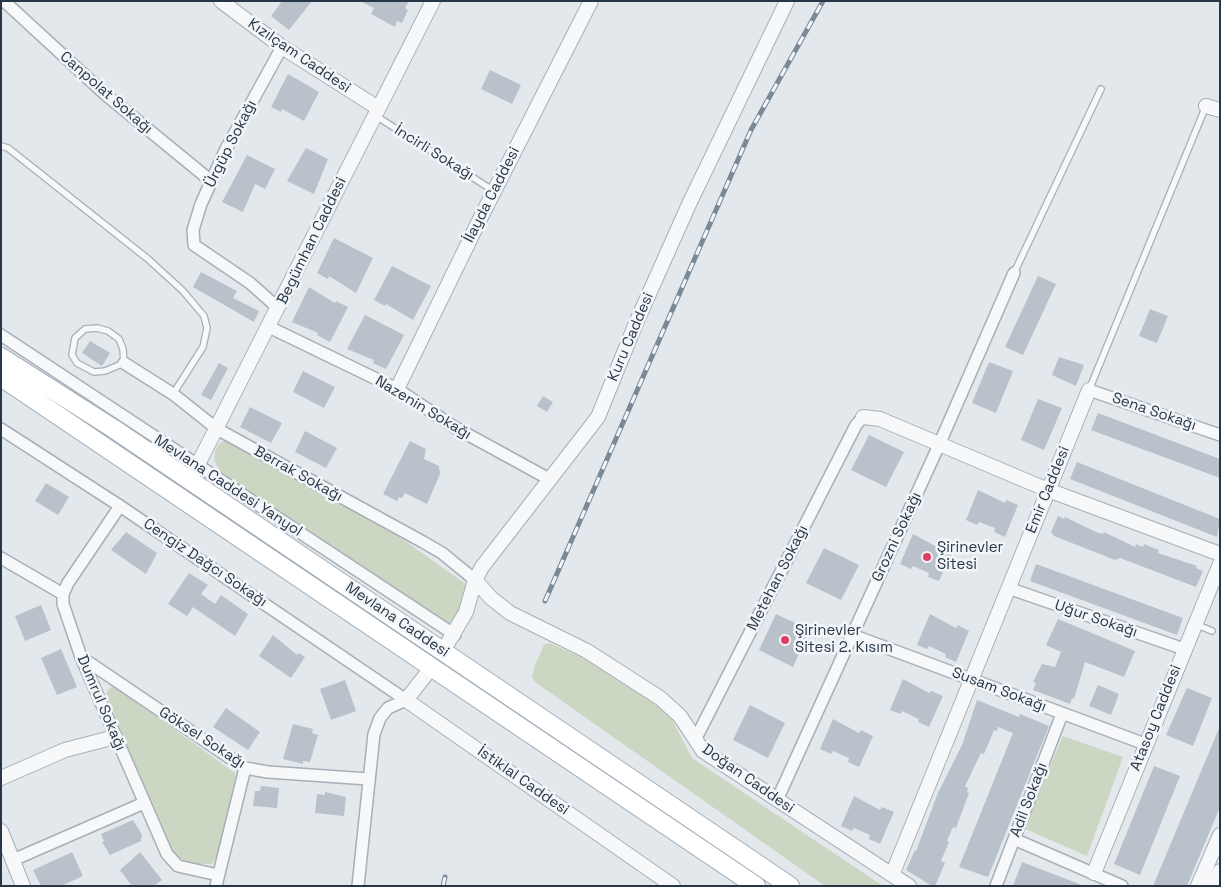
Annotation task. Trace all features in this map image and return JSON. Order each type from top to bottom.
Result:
[{"type":"main road","name":"Mevlana Caddesi","points":[[1,357],[194,473],[443,651],[790,886]]},
{"type":"main road","name":"Mevlana Caddesi","points":[[1,377],[756,886]]},
{"type":"street","name":"Canpolat Sokağı","points":[[4,1],[106,94],[211,181]]},
{"type":"street","name":"Kızılçam Caddesi","points":[[221,1],[282,47],[376,112]]},
{"type":"street","name":"Begümhan Caddesi","points":[[194,473],[433,1]]},
{"type":"street","name":"İlayda Caddesi","points":[[397,389],[590,1]]},
{"type":"street","name":"Kuru Caddesi","points":[[443,651],[466,612],[475,580],[489,555],[598,417],[690,202],[787,1]]},
{"type":"street","name":"Ürgüp Sokağı","points":[[278,308],[250,283],[194,245],[195,219],[211,181],[282,47]]},
{"type":"street","name":"Grozni Sokağı","points":[[777,800],[939,445],[1014,273]]},
{"type":"street","name":"Nazenin Sokağı","points":[[269,327],[397,389],[456,428],[549,479]]},
{"type":"street","name":"Mevlana Caddesi Yanyol","points":[[1,336],[194,473],[454,635]]},
{"type":"street","name":"Berrak Sokağı","points":[[124,363],[173,394],[217,429],[442,553],[475,580]]},
{"type":"street","name":"Sena Sokağı","points":[[1089,390],[1220,435]]},
{"type":"street","name":"Emir Caddesi","points":[[892,875],[1089,390]]},
{"type":"street","points":[[863,417],[880,419],[1048,490],[1220,554]]},
{"type":"street","name":"Metehan Sokağı","points":[[695,740],[856,425],[863,417]]},
{"type":"street","name":"Cengiz Dağcı Sokağı","points":[[1,429],[120,506],[406,700]]},
{"type":"street","points":[[1,558],[63,594],[120,506]]},
{"type":"street","name":"Atasoy Caddesi","points":[[1094,873],[1220,564]]},
{"type":"street","name":"Doğan Caddesi","points":[[475,580],[491,598],[510,613],[587,651],[660,698],[680,716],[703,751],[909,886]]},
{"type":"street","name":"Uğur Sokağı","points":[[1008,588],[1184,650]]},
{"type":"street","name":"Dumrul Sokağı","points":[[63,594],[66,617],[81,657],[167,854],[172,860],[187,868],[217,880]]},
{"type":"street","name":"Susam Sokağı","points":[[852,635],[1146,744]]},
{"type":"street","name":"Göksel Sokağı","points":[[81,657],[245,768],[368,779]]},
{"type":"street","points":[[358,886],[374,734],[380,718],[388,708],[406,700],[432,667]]},
{"type":"street","name":"İstiklal Caddesi","points":[[406,700],[673,886]]},
{"type":"street","name":"Adil Sokağı","points":[[996,886],[1062,714]]},
{"type":"street","points":[[1,778],[65,750],[116,737]]},
{"type":"street","points":[[217,880],[245,768]]},
{"type":"street","points":[[13,860],[144,803]]},
{"type":"street","points":[[1,831],[23,886]]},
{"type":"street","points":[[1198,886],[1220,835]]},
{"type":"street","points":[[1014,839],[1122,886]]},
{"type":"street","points":[[1213,886],[1220,871]]},
{"type":"lane","points":[[1014,273],[1100,89]]},
{"type":"lane","name":"Emir Caddesi","points":[[1089,390],[1213,108]]},
{"type":"lane","name":"İncirli Sokağı","points":[[376,112],[494,191]]},
{"type":"lane","points":[[1,146],[8,148],[148,259],[183,291],[204,316],[207,328],[203,347],[173,394]]},
{"type":"lane","points":[[97,328],[108,331],[118,338],[123,349],[124,363],[105,371],[86,369],[77,363],[72,355],[72,346],[76,338],[85,329],[97,328]]},
{"type":"lane","points":[[1195,624],[1212,631]]},
{"type":"green space","points":[[225,441],[308,484],[402,539],[467,585],[465,600],[454,624],[447,622],[232,482],[221,473],[214,460],[216,448],[221,442]]},
{"type":"green space","points":[[549,643],[592,662],[646,697],[670,716],[692,758],[883,886],[825,886],[535,682],[532,676],[535,665],[544,645]]},
{"type":"green space","points":[[114,686],[235,773],[236,781],[217,857],[212,864],[192,864],[173,855],[106,695],[108,690]]},
{"type":"green space","points":[[1063,736],[1123,757],[1087,856],[1023,828]]},
{"type":"building","points":[[282,1],[312,1],[289,30],[271,16]]},
{"type":"building","points":[[360,1],[409,1],[405,8],[408,10],[402,23],[397,21],[395,27],[371,14],[374,8]]},
{"type":"building","points":[[490,70],[521,85],[512,104],[481,89]]},
{"type":"building","points":[[288,74],[319,92],[304,121],[282,109],[281,112],[271,107]]},
{"type":"building","points":[[306,148],[328,159],[314,194],[287,181]]},
{"type":"building","points":[[247,155],[275,169],[265,189],[255,184],[243,212],[222,202]]},
{"type":"building","points":[[334,238],[373,258],[356,293],[329,276],[328,279],[317,273]]},
{"type":"building","points":[[392,266],[431,286],[413,320],[386,304],[385,306],[374,300]]},
{"type":"building","points":[[201,272],[237,291],[233,298],[259,311],[254,322],[193,287]]},
{"type":"building","points":[[1038,276],[1056,284],[1023,355],[1005,347]]},
{"type":"building","points":[[309,287],[335,303],[336,301],[348,307],[330,342],[317,335],[318,333],[292,322]]},
{"type":"building","points":[[1150,309],[1168,316],[1157,343],[1139,336]]},
{"type":"building","points":[[365,315],[404,335],[386,369],[373,363],[374,360],[347,349]]},
{"type":"building","points":[[90,341],[110,353],[102,366],[82,353]]},
{"type":"building","points":[[1059,357],[1084,365],[1076,386],[1052,375]]},
{"type":"building","points":[[989,362],[1013,371],[996,413],[972,403]]},
{"type":"building","points":[[219,363],[228,368],[211,400],[201,395]]},
{"type":"building","points":[[303,371],[335,387],[324,408],[293,392]]},
{"type":"building","points":[[543,396],[553,402],[547,412],[537,406]]},
{"type":"building","points":[[1038,399],[1062,408],[1044,450],[1021,440]]},
{"type":"building","points":[[250,407],[282,423],[271,443],[240,427]]},
{"type":"building","points":[[1098,413],[1220,459],[1220,478],[1091,430]]},
{"type":"building","points":[[305,431],[337,448],[326,468],[295,452]]},
{"type":"building","points":[[869,435],[904,452],[886,487],[851,470]]},
{"type":"building","points":[[410,441],[426,449],[424,459],[439,466],[440,474],[427,504],[405,493],[397,501],[383,494]]},
{"type":"building","points":[[1077,462],[1220,519],[1217,537],[1070,479]]},
{"type":"building","points":[[46,483],[69,497],[58,515],[35,501]]},
{"type":"building","points":[[978,490],[1005,503],[1006,500],[1018,505],[1005,537],[994,532],[995,528],[979,522],[977,525],[966,520]]},
{"type":"building","points":[[1058,516],[1064,519],[1065,517],[1096,532],[1103,534],[1104,532],[1135,547],[1136,544],[1143,547],[1144,544],[1159,550],[1158,553],[1197,566],[1196,568],[1203,571],[1196,587],[1120,558],[1115,560],[1054,536],[1051,532]]},
{"type":"building","points":[[126,532],[157,553],[146,574],[111,550]]},
{"type":"building","name":"Şirinevler Sitesi","points":[[913,534],[939,548],[941,545],[953,550],[939,581],[928,577],[929,573],[913,566],[911,569],[900,564]]},
{"type":"building","points":[[824,548],[859,565],[841,600],[806,583]]},
{"type":"building","points":[[1036,564],[1183,618],[1177,635],[1030,581]]},
{"type":"building","points":[[189,573],[208,585],[201,594],[215,604],[221,595],[248,614],[235,636],[193,607],[187,616],[168,604]]},
{"type":"building","points":[[41,605],[51,630],[25,641],[15,616]]},
{"type":"building","name":"Şirinevler Sitesi 2. Kısım","points":[[776,614],[810,630],[793,667],[759,650]]},
{"type":"building","points":[[930,614],[956,628],[958,625],[969,631],[956,662],[945,657],[946,654],[929,646],[927,649],[917,645]]},
{"type":"building","points":[[1058,619],[1135,651],[1124,677],[1085,662],[1074,699],[1072,698],[1070,704],[1033,690],[1036,683],[1033,682],[1042,664],[1055,667],[1061,652],[1046,645]]},
{"type":"building","points":[[273,635],[297,655],[299,653],[305,657],[291,678],[259,656]]},
{"type":"building","points":[[61,649],[77,687],[57,695],[41,658]]},
{"type":"building","points":[[903,679],[929,693],[931,691],[943,696],[929,727],[918,722],[919,719],[902,711],[901,714],[890,710]]},
{"type":"building","points":[[345,680],[356,711],[331,720],[320,689]]},
{"type":"building","points":[[1098,685],[1119,694],[1111,715],[1089,706]]},
{"type":"building","points":[[1187,688],[1212,698],[1193,746],[1166,735]]},
{"type":"building","points":[[977,700],[1019,717],[1020,714],[1049,726],[988,877],[959,867],[1013,733],[998,727],[997,731],[994,730],[984,754],[981,753],[965,786],[968,788],[967,792],[969,793],[956,828],[953,827],[947,841],[949,842],[941,861],[945,863],[935,886],[932,886],[906,870],[916,851],[938,793],[962,745]]},
{"type":"building","points":[[750,705],[785,723],[768,758],[733,740]]},
{"type":"building","points":[[226,708],[260,732],[248,750],[213,727]]},
{"type":"building","points":[[833,719],[859,733],[861,730],[873,736],[859,767],[848,762],[849,758],[833,751],[831,754],[820,749]]},
{"type":"building","points":[[293,724],[313,729],[312,733],[318,735],[310,762],[303,761],[303,764],[283,759]]},
{"type":"building","points":[[1220,726],[1220,807],[1187,886],[1153,886]]},
{"type":"building","points":[[1154,766],[1180,776],[1140,875],[1114,864]]},
{"type":"building","points":[[261,786],[279,788],[277,808],[253,806],[255,791],[260,791]]},
{"type":"building","points":[[325,792],[346,797],[344,816],[315,813],[317,794],[325,795]]},
{"type":"building","points":[[854,796],[880,810],[882,807],[894,812],[880,844],[869,839],[870,835],[854,828],[852,831],[841,826]]},
{"type":"building","points":[[133,820],[142,835],[141,841],[110,855],[102,842],[104,841],[101,834]]},
{"type":"building","points":[[72,852],[83,876],[61,886],[41,886],[33,870]]},
{"type":"building","points":[[140,852],[162,880],[154,886],[132,886],[120,870]]},
{"type":"building","points":[[1022,862],[1082,885],[1082,886],[1013,886]]},
{"type":"railway","points":[[545,601],[751,130],[823,1]]},
{"type":"railway","points":[[443,886],[445,877]]},
{"type":"place","name":"Şirinevler Sitesi","points":[[927,557]]},
{"type":"place","name":"Şirinevler Sitesi 2. Kısım","points":[[785,640]]}]
